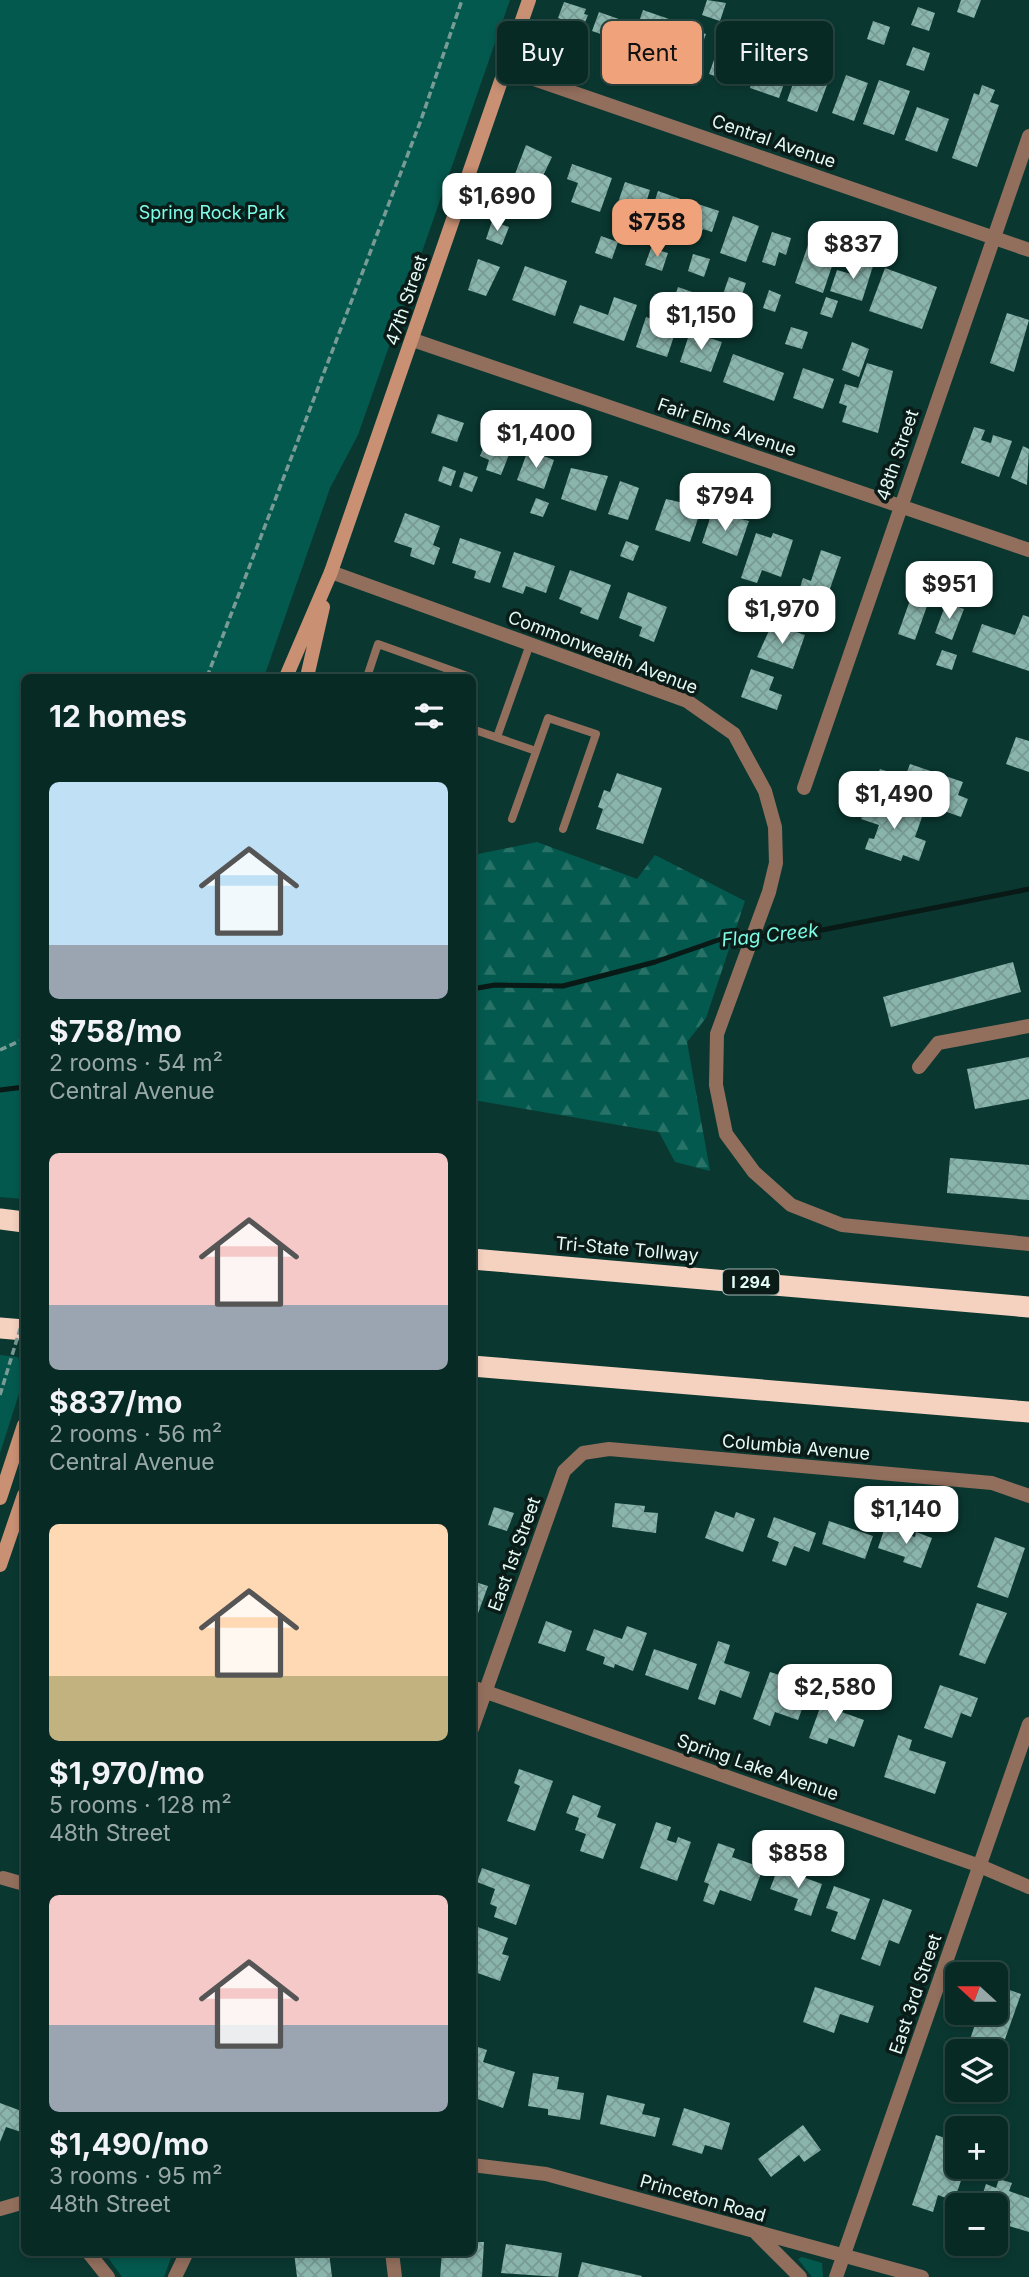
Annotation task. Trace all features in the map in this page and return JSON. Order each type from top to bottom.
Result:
[{"type":"highway","points":[[0,1219],[21,1222]]},
{"type":"highway","name":"Tri-State Tollway","points":[[476,1259],[1029,1307]]},
{"type":"highway","points":[[0,1328],[21,1330]]},
{"type":"highway","points":[[476,1366],[1029,1412]]},
{"type":"main road","name":"47th Street","points":[[522,21],[529,0]]},
{"type":"main road","name":"47th Street","points":[[287,674],[331,572],[500,84]]},
{"type":"main road","name":"47th Street","points":[[308,674],[331,572]]},
{"type":"main road","points":[[0,1498],[21,1434]]},
{"type":"main road","points":[[0,1565],[21,1504]]},
{"type":"street","name":"Central Avenue","points":[[549,84],[1029,250]]},
{"type":"street","name":"48th Street","points":[[804,788],[1029,136]]},
{"type":"street","name":"Fair Elms Avenue","points":[[413,340],[1029,550]]},
{"type":"street","name":"Commonwealth Avenue","points":[[331,572],[687,701],[734,734],[765,791],[775,827],[776,863],[769,892],[717,1034],[716,1085],[726,1134],[754,1172],[791,1205],[842,1225],[1029,1244]]},
{"type":"street","points":[[919,1067],[938,1043],[1029,1026]]},
{"type":"street","name":"Columbia Avenue","points":[[564,1471],[583,1453],[609,1449],[992,1483],[1029,1496]]},
{"type":"street","name":"East 1st Street","points":[[479,1690],[564,1471]]},
{"type":"street","name":"Spring Lake Avenue","points":[[479,1690],[980,1866],[1029,1887]]},
{"type":"street","name":"East 3rd Street","points":[[836,2277],[1029,1724]]},
{"type":"street","points":[[3,1878],[21,1883]]},
{"type":"street","name":"Princeton Road","points":[[476,2165],[546,2174],[757,2234],[922,2277]]},
{"type":"street","points":[[0,2209],[21,2204]]},
{"type":"street","points":[[757,2234],[800,2277]]},
{"type":"street","points":[[91,2256],[108,2277]]},
{"type":"street","points":[[175,2277],[185,2256]]},
{"type":"street","points":[[392,2256],[395,2277]]},
{"type":"lane","points":[[368,674],[378,643],[462,674]]},
{"type":"lane","points":[[497,737],[530,644]]},
{"type":"lane","points":[[512,819],[548,718],[596,734],[563,829]]},
{"type":"lane","points":[[476,730],[536,751]]},
{"type":"path","points":[[208,674],[416,133],[462,0]]},
{"type":"path","points":[[0,1050],[21,1041]]},
{"type":"path","points":[[0,1395],[21,1326]]},
{"type":"green space","name":"Spring Rock Park","points":[[0,0],[510,0],[503,21],[497,21],[497,37],[358,435],[330,488],[265,674],[21,674],[21,1199],[0,1197]]},
{"type":"green space","points":[[537,842],[637,879],[655,855],[745,901],[706,1018],[687,1042],[710,1171],[675,1162],[659,1132],[476,1101],[476,854]]},
{"type":"green space","points":[[0,1355],[18,1357],[21,1387],[0,1453]]},
{"type":"green space","points":[[107,2256],[172,2256],[164,2277],[122,2277]]},
{"type":"green space","points":[[802,2257],[822,2263],[823,2277],[812,2277],[798,2259]]},
{"type":"building","points":[[707,0],[726,3],[720,21],[702,15]]},
{"type":"building","points":[[961,0],[981,0],[974,18],[957,12]]},
{"type":"building","points":[[564,2],[586,9],[584,14],[588,15],[586,21],[558,18]]},
{"type":"building","points":[[918,7],[935,13],[929,31],[911,25]]},
{"type":"building","points":[[643,10],[669,19],[668,21],[639,21]]},
{"type":"building","points":[[599,12],[624,21],[602,21],[602,34],[592,31]]},
{"type":"building","points":[[873,21],[890,27],[884,45],[867,39]]},
{"type":"building","points":[[913,47],[930,53],[924,71],[906,65]]},
{"type":"building","points":[[716,54],[716,76],[709,74]]},
{"type":"building","points":[[846,75],[868,83],[854,121],[832,113]]},
{"type":"building","points":[[879,80],[910,91],[894,135],[863,124]]},
{"type":"building","points":[[751,84],[784,84],[779,98],[750,88]]},
{"type":"building","points":[[793,84],[827,84],[817,112],[787,101]]},
{"type":"building","points":[[982,85],[995,90],[990,102],[999,105],[977,167],[952,158],[974,93],[979,95]]},
{"type":"building","points":[[917,107],[949,119],[937,152],[905,140]]},
{"type":"building","points":[[526,145],[552,157],[530,203],[517,198],[525,178],[515,174]]},
{"type":"building","points":[[572,164],[612,178],[600,212],[571,202],[578,183],[567,179]]},
{"type":"building","points":[[625,182],[650,190],[639,225],[613,217]]},
{"type":"building","points":[[658,191],[689,202],[679,232],[648,221]]},
{"type":"building","points":[[695,203],[719,211],[712,232],[703,229],[698,241],[684,236]]},
{"type":"building","points":[[733,216],[759,226],[746,262],[720,253]]},
{"type":"building","points":[[492,221],[509,227],[502,245],[486,239]]},
{"type":"building","points":[[772,232],[791,238],[786,255],[779,252],[775,266],[762,262]]},
{"type":"building","points":[[601,236],[618,242],[612,259],[595,253]]},
{"type":"building","points":[[808,245],[836,254],[823,293],[795,283]]},
{"type":"building","points":[[651,248],[668,253],[662,271],[645,265]]},
{"type":"building","points":[[693,254],[710,259],[704,277],[688,271]]},
{"type":"building","points":[[478,259],[500,267],[486,296],[468,290]]},
{"type":"building","points":[[855,260],[873,266],[862,301],[830,291],[837,270],[851,274]]},
{"type":"building","points":[[525,266],[567,281],[555,316],[512,300]]},
{"type":"building","points":[[885,268],[937,287],[922,329],[869,311]]},
{"type":"building","points":[[729,277],[746,283],[740,300],[723,294]]},
{"type":"building","points":[[678,287],[695,293],[689,310],[672,304]]},
{"type":"building","points":[[769,290],[781,295],[775,312],[763,308]]},
{"type":"building","points":[[614,297],[637,305],[624,341],[573,323],[580,305],[608,315]]},
{"type":"building","points":[[826,297],[838,301],[832,318],[820,314]]},
{"type":"building","points":[[721,299],[738,305],[733,322],[715,316]]},
{"type":"building","points":[[1007,313],[1029,320],[1014,372],[990,363]]},
{"type":"building","points":[[646,317],[677,327],[667,357],[636,347]]},
{"type":"building","points":[[791,327],[808,332],[802,349],[785,344]]},
{"type":"building","points":[[690,332],[722,342],[711,372],[680,362]]},
{"type":"building","points":[[852,342],[869,349],[859,377],[842,370]]},
{"type":"building","points":[[733,354],[784,373],[774,401],[723,382]]},
{"type":"building","points":[[867,363],[893,371],[878,433],[842,422],[847,406],[839,403],[845,384],[858,388]]},
{"type":"building","points":[[803,368],[834,379],[823,409],[793,398]]},
{"type":"building","points":[[438,414],[464,423],[457,442],[431,433]]},
{"type":"building","points":[[974,427],[985,430],[981,440],[991,443],[993,435],[1012,441],[999,477],[961,463]]},
{"type":"building","points":[[487,438],[512,447],[501,475],[486,470],[489,460],[480,456]]},
{"type":"building","points":[[1023,446],[1029,449],[1027,485],[1011,478]]},
{"type":"building","points":[[528,450],[554,460],[544,489],[517,480]]},
{"type":"building","points":[[443,466],[456,471],[451,486],[438,481]]},
{"type":"building","points":[[571,468],[608,476],[596,511],[561,499]]},
{"type":"building","points":[[464,472],[478,477],[472,492],[459,487]]},
{"type":"building","points":[[620,481],[639,488],[628,520],[608,514]]},
{"type":"building","points":[[536,498],[549,503],[543,517],[530,513]]},
{"type":"building","points":[[666,499],[702,507],[690,542],[655,530]]},
{"type":"building","points":[[712,512],[749,521],[737,556],[702,543]]},
{"type":"building","points":[[405,513],[440,526],[433,545],[440,548],[434,565],[410,556],[412,548],[394,542]]},
{"type":"building","points":[[756,533],[771,538],[773,533],[793,540],[781,577],[762,570],[757,583],[741,578]]},
{"type":"building","points":[[460,538],[501,552],[490,583],[474,578],[476,571],[452,563]]},
{"type":"building","points":[[626,541],[639,546],[633,561],[620,556]]},
{"type":"building","points":[[821,550],[841,557],[825,603],[798,594],[803,578],[811,581]]},
{"type":"building","points":[[514,552],[555,566],[546,593],[526,586],[523,594],[502,587]]},
{"type":"building","points":[[570,570],[611,585],[598,620],[580,613],[582,608],[559,599]]},
{"type":"building","points":[[916,583],[933,589],[915,640],[898,634]]},
{"type":"building","points":[[628,592],[667,607],[654,642],[639,636],[642,627],[619,618]]},
{"type":"building","points":[[946,603],[964,609],[952,640],[935,633]]},
{"type":"building","points":[[1023,615],[1029,617],[1029,671],[972,652],[982,624],[1015,635]]},
{"type":"building","points":[[772,624],[805,635],[793,669],[757,657]]},
{"type":"building","points":[[942,650],[957,655],[952,670],[936,665]]},
{"type":"building","points":[[751,669],[774,677],[769,690],[782,695],[777,710],[741,697]]},
{"type":"building","points":[[1016,737],[1029,741],[1029,772],[1006,764]]},
{"type":"building","points":[[910,764],[963,782],[958,795],[968,799],[961,817],[873,786],[880,769],[905,777]]},
{"type":"building","points":[[617,773],[662,788],[643,844],[596,829],[603,809],[598,807],[604,790],[610,792]]},
{"type":"building","points":[[868,798],[922,817],[915,837],[926,841],[919,861],[903,855],[901,861],[865,849],[869,838],[874,839],[879,825],[861,819]]},
{"type":"building","points":[[1013,962],[1021,992],[891,1027],[883,997]]},
{"type":"building","points":[[1029,1057],[1029,1099],[975,1109],[967,1069]]},
{"type":"building","points":[[950,1158],[1029,1165],[1029,1200],[947,1193]]},
{"type":"building","points":[[615,1503],[645,1506],[644,1512],[658,1513],[656,1533],[612,1527]]},
{"type":"building","points":[[494,1507],[514,1513],[507,1531],[488,1525]]},
{"type":"building","points":[[715,1511],[734,1518],[736,1512],[755,1519],[743,1552],[705,1538]]},
{"type":"building","points":[[774,1517],[816,1533],[809,1552],[794,1546],[786,1566],[772,1561],[779,1542],[767,1537]]},
{"type":"building","points":[[829,1521],[873,1536],[865,1559],[822,1544]]},
{"type":"building","points":[[885,1527],[915,1537],[916,1532],[932,1538],[921,1568],[903,1562],[905,1557],[878,1548]]},
{"type":"building","points":[[995,1537],[1025,1548],[1008,1598],[977,1587]]},
{"type":"building","points":[[476,1582],[488,1586],[476,1619]]},
{"type":"building","points":[[977,1603],[1007,1613],[985,1664],[959,1655]]},
{"type":"building","points":[[546,1621],[572,1631],[565,1652],[538,1643]]},
{"type":"building","points":[[627,1626],[647,1633],[633,1671],[615,1664],[614,1668],[603,1664],[605,1657],[586,1650],[594,1629],[622,1639]]},
{"type":"building","points":[[718,1641],[730,1645],[724,1663],[750,1672],[741,1698],[720,1690],[715,1705],[698,1699]]},
{"type":"building","points":[[654,1649],[697,1664],[688,1690],[645,1675]]},
{"type":"building","points":[[770,1672],[795,1680],[792,1687],[808,1693],[798,1720],[775,1712],[770,1726],[753,1719]]},
{"type":"building","points":[[940,1685],[978,1698],[971,1717],[961,1713],[952,1738],[924,1728]]},
{"type":"building","points":[[825,1694],[840,1699],[836,1710],[864,1720],[854,1747],[829,1738],[827,1744],[809,1738]]},
{"type":"building","points":[[898,1735],[912,1740],[909,1750],[946,1762],[935,1794],[884,1777]]},
{"type":"building","points":[[519,1769],[553,1781],[535,1831],[507,1821],[520,1786],[514,1783]]},
{"type":"building","points":[[573,1795],[601,1806],[597,1817],[616,1824],[603,1859],[580,1851],[586,1834],[575,1830],[579,1818],[566,1813]]},
{"type":"building","points":[[656,1822],[671,1827],[667,1840],[676,1843],[678,1837],[691,1842],[677,1881],[640,1868]]},
{"type":"building","points":[[718,1843],[735,1849],[732,1857],[763,1868],[751,1901],[720,1890],[714,1905],[703,1901],[709,1884],[704,1882]]},
{"type":"building","points":[[482,1868],[530,1885],[516,1925],[494,1917],[497,1907],[490,1904],[495,1889],[477,1882]]},
{"type":"building","points":[[778,1868],[822,1884],[811,1916],[794,1910],[798,1899],[770,1889]]},
{"type":"building","points":[[834,1886],[870,1899],[855,1940],[831,1931],[838,1912],[826,1908]]},
{"type":"building","points":[[883,1899],[912,1910],[899,1944],[889,1940],[880,1966],[861,1959]]},
{"type":"building","points":[[476,1926],[508,1938],[502,1954],[509,1956],[500,1981],[476,1972]]},
{"type":"building","points":[[815,1987],[874,2006],[868,2023],[840,2014],[834,2033],[803,2022]]},
{"type":"building","points":[[1008,1989],[1021,1994],[1005,2039],[970,2039],[975,2025],[1008,2025]]},
{"type":"building","points":[[476,2046],[487,2050],[483,2062],[515,2072],[503,2108],[476,2098]]},
{"type":"building","points":[[533,2073],[559,2077],[557,2089],[584,2093],[580,2120],[548,2115],[548,2109],[528,2106]]},
{"type":"building","points":[[607,2095],[645,2104],[642,2114],[660,2118],[655,2137],[600,2124]]},
{"type":"building","points":[[0,2103],[21,2111],[21,2132],[6,2127],[0,2142]]},
{"type":"building","points":[[684,2108],[730,2123],[722,2150],[705,2145],[702,2154],[672,2145]]},
{"type":"building","points":[[803,2125],[821,2150],[804,2162],[799,2155],[771,2177],[758,2159]]},
{"type":"building","points":[[936,2135],[945,2138],[945,2179],[962,2179],[957,2193],[945,2193],[945,2198],[938,2195],[933,2212],[912,2205]]},
{"type":"building","points":[[999,2179],[1012,2183],[1009,2191],[1029,2198],[1029,2232],[1009,2226],[1011,2221],[1008,2220],[1008,2193],[983,2193],[986,2184],[996,2188]]},
{"type":"building","points":[[476,2242],[484,2242],[482,2277],[440,2277],[442,2256],[476,2256]]},
{"type":"building","points":[[506,2244],[562,2253],[558,2277],[501,2273]]},
{"type":"building","points":[[294,2256],[329,2256],[332,2277],[297,2277]]},
{"type":"building","points":[[582,2262],[642,2276],[578,2277]]},
{"type":"waterway","name":"Flag Creek","points":[[476,988],[495,985],[563,986],[655,962],[721,939],[802,934],[1029,889]]},
{"type":"waterway","name":"Flag Creek","points":[[0,1090],[21,1087]]}]
